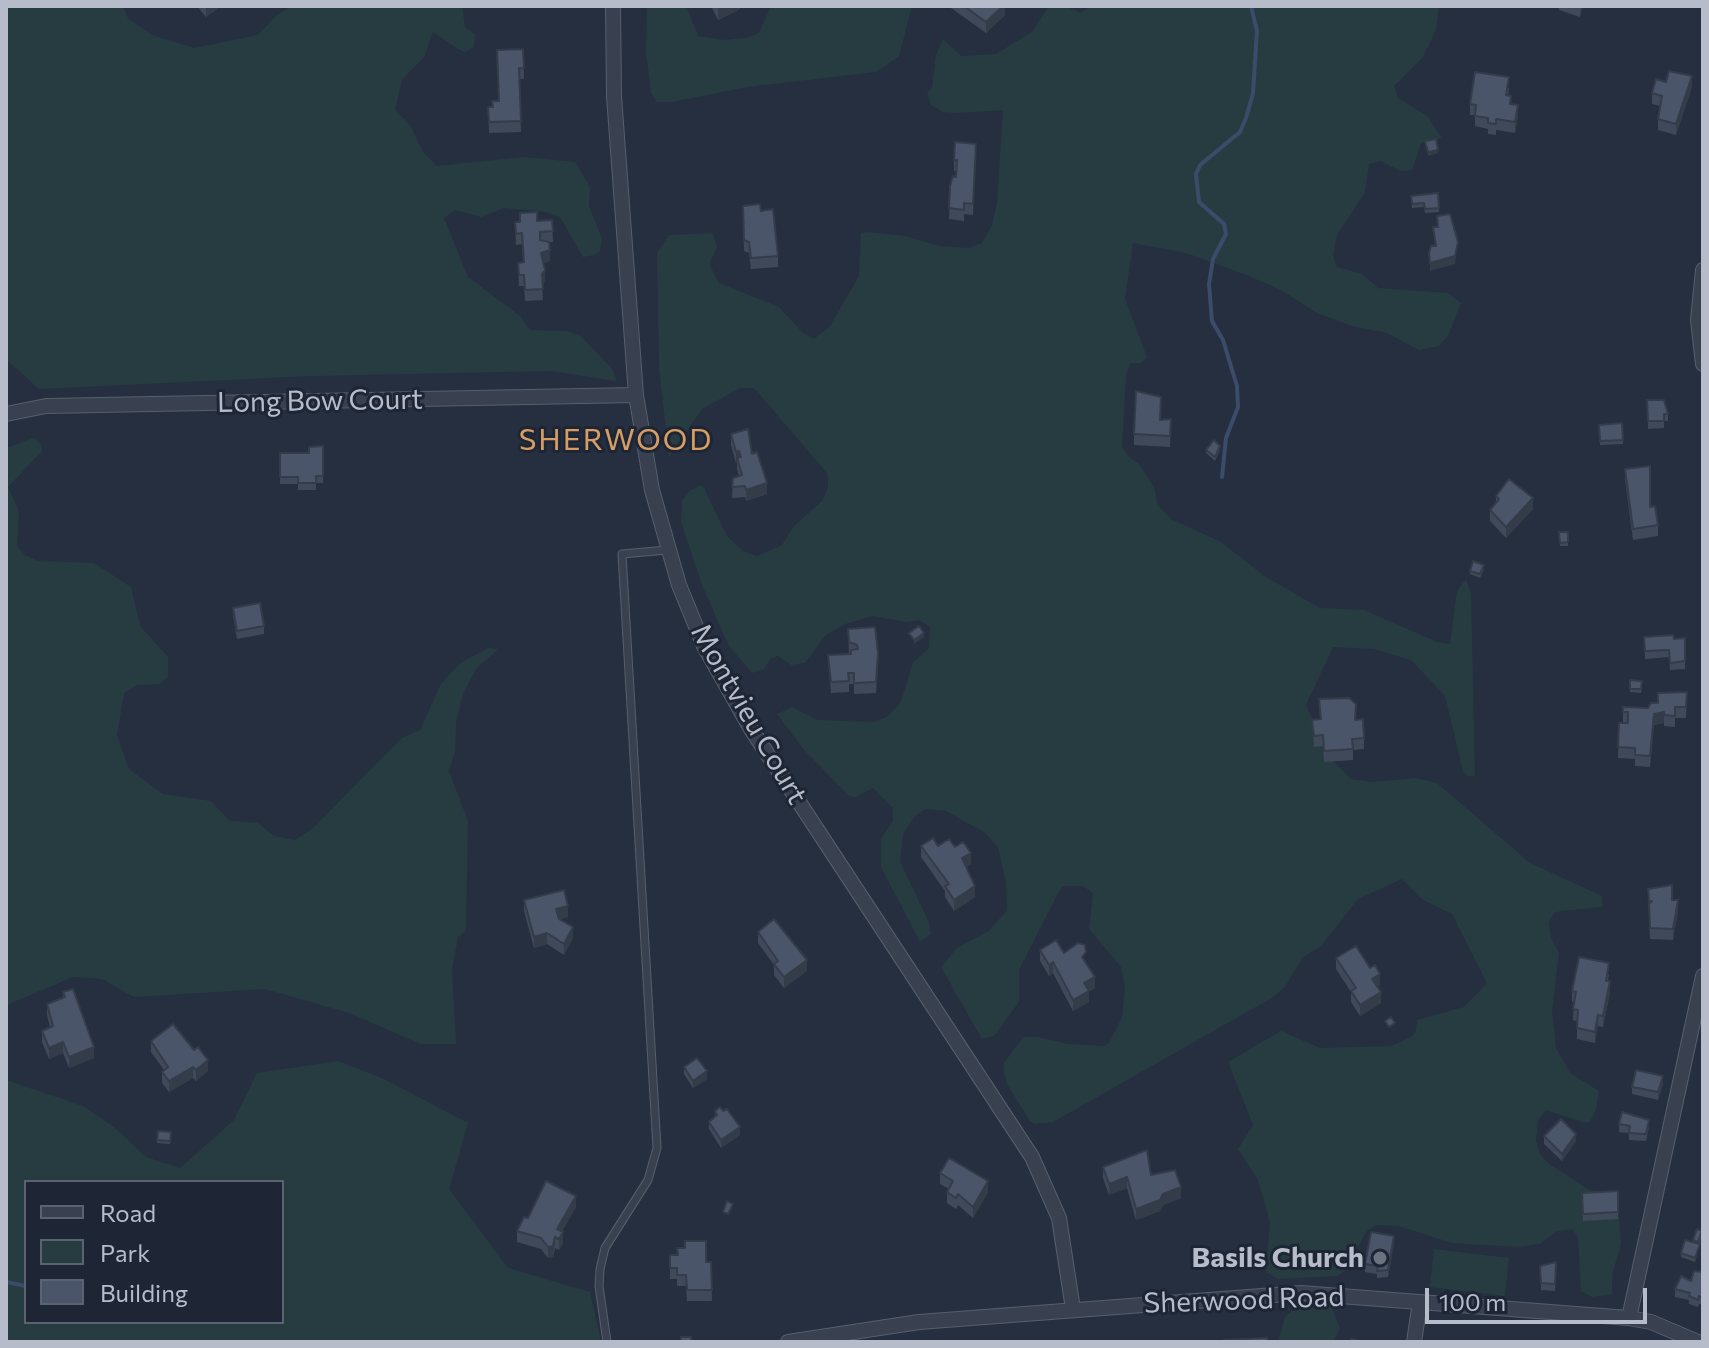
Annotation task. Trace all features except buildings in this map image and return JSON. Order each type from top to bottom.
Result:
[{"type":"street","name":"Montvieu Court","points":[[613,6],[614,96],[636,395],[651,487],[667,550],[704,646],[751,729],[1032,1157],[1059,1218],[1073,1309]]},
{"type":"street","points":[[1703,270],[1698,320],[1703,364]]},
{"type":"street","name":"Long Bow Court","points":[[6,414],[46,406],[636,395]]},
{"type":"street","points":[[1629,1318],[1703,976]]},
{"type":"street","name":"Sherwood Road","points":[[788,1342],[884,1326],[1301,1293],[1629,1318],[1651,1322],[1698,1342]]},
{"type":"street","points":[[1414,1342],[1420,1302]]},
{"type":"lane","points":[[607,1342],[599,1286],[605,1248],[648,1180],[657,1148],[622,554],[667,550]]},
{"type":"green space","points":[[6,6],[123,6],[128,18],[152,35],[194,48],[258,35],[277,15],[292,6],[462,6],[465,28],[475,34],[474,47],[465,52],[433,32],[424,57],[402,80],[395,110],[410,125],[423,152],[437,166],[524,157],[575,162],[590,187],[589,206],[602,239],[600,251],[594,255],[583,257],[560,217],[546,212],[504,208],[481,217],[455,210],[444,218],[468,277],[520,316],[530,330],[567,331],[581,336],[612,369],[617,381],[550,371],[311,376],[39,389],[6,359]]},
{"type":"green space","points":[[647,6],[686,6],[698,36],[724,40],[759,33],[771,6],[912,6],[899,56],[876,72],[747,87],[672,102],[657,102],[651,93],[646,51]]},
{"type":"green space","points":[[1049,6],[1065,6],[1081,13],[1090,6],[1439,6],[1436,30],[1423,57],[1394,86],[1398,98],[1427,116],[1442,138],[1421,143],[1412,170],[1400,171],[1381,161],[1369,164],[1365,192],[1337,235],[1333,256],[1337,267],[1362,274],[1378,288],[1448,293],[1461,303],[1448,336],[1439,346],[1419,350],[1387,333],[1352,326],[1317,313],[1281,290],[1249,276],[1186,253],[1133,243],[1125,299],[1147,357],[1141,363],[1130,363],[1126,375],[1122,446],[1129,457],[1140,465],[1155,490],[1157,504],[1171,519],[1221,542],[1266,577],[1320,608],[1364,610],[1437,642],[1450,644],[1457,591],[1466,579],[1471,594],[1475,776],[1467,776],[1463,771],[1445,696],[1411,660],[1374,649],[1333,647],[1306,705],[1331,759],[1351,779],[1371,782],[1416,778],[1437,783],[1530,863],[1602,896],[1603,907],[1554,913],[1549,923],[1551,938],[1559,953],[1552,1011],[1556,1048],[1570,1073],[1599,1091],[1596,1109],[1590,1122],[1585,1123],[1546,1110],[1538,1120],[1536,1141],[1540,1154],[1549,1164],[1588,1189],[1618,1200],[1621,1244],[1612,1275],[1612,1294],[1592,1297],[1581,1291],[1578,1237],[1572,1229],[1557,1231],[1540,1244],[1518,1247],[1452,1243],[1398,1226],[1376,1225],[1366,1232],[1346,1270],[1337,1276],[1278,1279],[1266,1272],[1270,1222],[1258,1180],[1238,1149],[1253,1125],[1228,1062],[1281,1031],[1320,1048],[1392,1046],[1416,1032],[1417,1020],[1464,1007],[1487,983],[1452,914],[1423,900],[1402,879],[1358,899],[1321,946],[1303,957],[1285,987],[1270,999],[1053,1122],[1035,1124],[1030,1121],[1007,1084],[1004,1070],[1004,1063],[1021,1040],[1024,1037],[1038,1037],[1067,1044],[1104,1046],[1109,1043],[1122,1017],[1125,988],[1121,967],[1089,929],[1093,893],[1083,886],[1063,886],[1059,891],[1019,970],[1019,1002],[994,1036],[982,1039],[941,967],[957,948],[989,931],[1007,910],[1006,882],[998,847],[984,832],[946,811],[925,809],[914,817],[903,834],[900,862],[928,920],[931,934],[920,942],[881,867],[881,839],[893,821],[893,808],[873,788],[855,797],[849,796],[805,751],[777,714],[792,707],[817,720],[874,722],[887,717],[901,702],[913,662],[929,648],[930,627],[919,620],[906,622],[873,616],[845,624],[826,635],[805,663],[791,665],[778,656],[771,658],[764,669],[752,673],[729,646],[702,585],[681,522],[682,501],[691,490],[701,485],[704,488],[727,536],[743,551],[757,556],[782,545],[794,526],[822,501],[828,488],[828,474],[754,388],[740,388],[702,409],[669,457],[659,366],[657,253],[669,235],[713,233],[717,247],[709,264],[719,283],[779,307],[803,333],[814,339],[830,326],[859,276],[861,234],[905,236],[940,246],[969,248],[982,243],[992,225],[997,203],[1003,110],[956,113],[943,112],[931,105],[927,93],[932,88],[936,55],[943,39],[961,56],[996,54],[1032,32]]},
{"type":"green space","points":[[34,438],[42,445],[42,451],[8,487],[19,511],[17,546],[25,555],[38,561],[94,563],[131,587],[140,626],[168,657],[168,677],[159,684],[137,685],[124,693],[117,735],[129,769],[163,794],[211,801],[230,821],[258,823],[274,836],[295,840],[313,828],[402,738],[420,730],[441,684],[459,664],[488,648],[498,649],[476,669],[463,694],[456,723],[455,752],[449,771],[468,821],[466,931],[458,937],[452,970],[456,1044],[421,1044],[349,1013],[265,989],[134,997],[102,979],[73,977],[9,1004],[6,1011],[6,448]]},
{"type":"green space","points":[[338,1061],[384,1079],[468,1123],[449,1189],[508,1268],[590,1292],[601,1342],[6,1342],[6,1080],[83,1106],[115,1128],[146,1157],[180,1168],[234,1120],[257,1073]]},
{"type":"green space","points":[[1434,1249],[1509,1258],[1505,1296],[1430,1287]]},
{"type":"green space","points":[[1304,1301],[1330,1304],[1340,1328],[1333,1342],[1278,1342],[1285,1317]]},
{"type":"waterway","points":[[1222,477],[1226,438],[1238,407],[1237,386],[1223,340],[1212,321],[1209,284],[1213,259],[1226,234],[1224,224],[1199,202],[1196,174],[1200,165],[1240,132],[1246,118],[1253,93],[1257,31],[1251,6]]},
{"type":"waterway","points":[[6,1282],[24,1286]]},
{"type":"place","name":"Basils Church","points":[[1380,1258]]},
{"type":"district","name":"SHERWOOD","points":[[616,440]]}]
